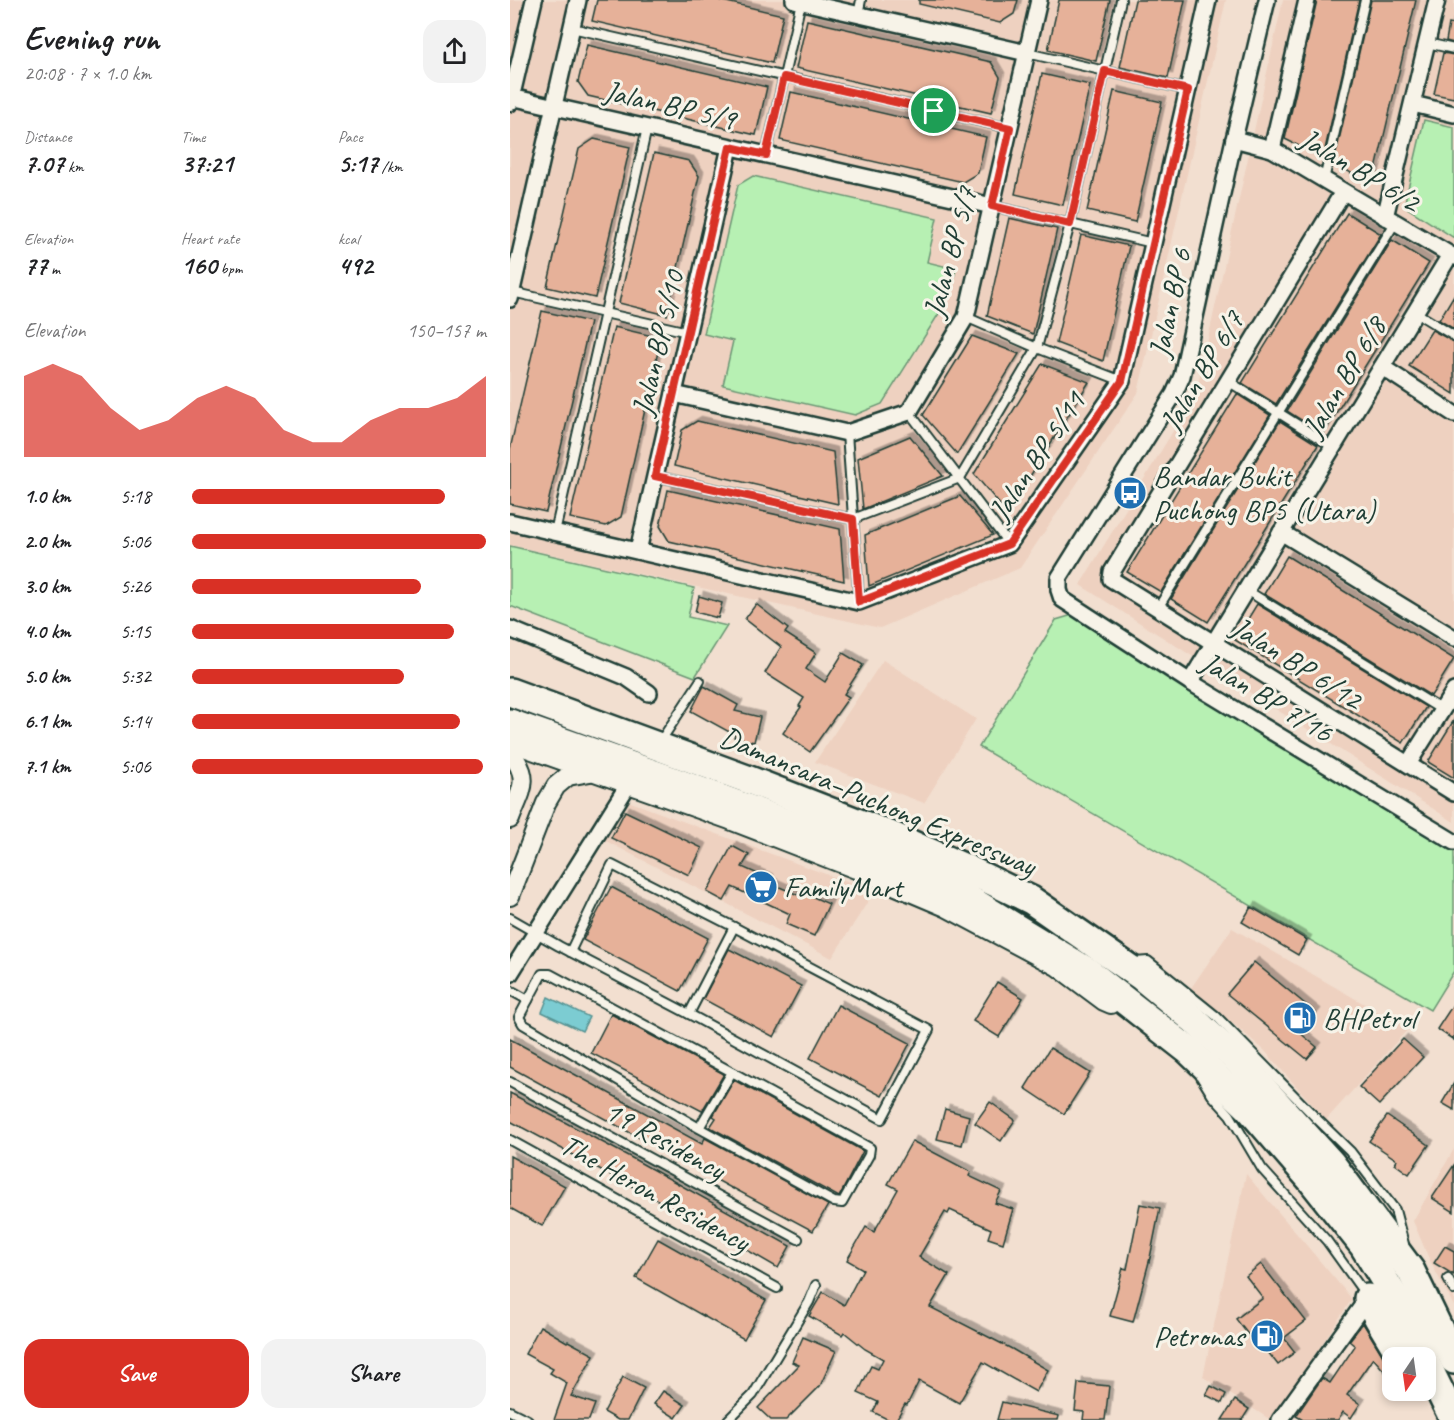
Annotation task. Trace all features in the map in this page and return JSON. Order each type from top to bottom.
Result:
[{"type":"highway","name":"Damansara–Puchong Expressway","points":[[510,692],[884,833],[965,868],[1031,900],[1142,977],[1193,1019],[1240,1064],[1331,1163],[1411,1271],[1454,1360]]},
{"type":"highway","name":"Damansara–Puchong Expressway","points":[[510,723],[887,860],[948,889],[1004,920],[1087,971],[1188,1050],[1248,1107],[1313,1182],[1363,1245],[1401,1307],[1419,1347]]},
{"type":"highway","points":[[1368,1298],[1395,1347]]},
{"type":"highway","name":"Damansara–Puchong Expressway","points":[[1436,1393],[1454,1420]]},
{"type":"street","points":[[511,100],[534,0]]},
{"type":"street","points":[[511,296],[578,0]]},
{"type":"street","name":"Jalan BP 5/7","points":[[909,412],[966,317],[1039,0]]},
{"type":"street","name":"Jalan BP 5/11","points":[[859,602],[1009,544],[1122,381],[1208,0]]},
{"type":"street","name":"Jalan BP 6","points":[[1059,590],[1059,579],[1174,394],[1182,376],[1267,0]]},
{"type":"street","points":[[1272,149],[1307,0]]},
{"type":"street","points":[[1390,220],[1437,0]]},
{"type":"street","points":[[798,1],[859,7],[1026,53]]},
{"type":"street","name":"Jalan BP 5/9","points":[[511,100],[554,107],[992,206]]},
{"type":"street","points":[[1413,104],[1454,114]]},
{"type":"street","name":"Jalan BP 6/2","points":[[1234,139],[1272,149],[1452,256]]},
{"type":"street","name":"Jalan BP 5/10","points":[[638,551],[730,147]]},
{"type":"street","name":"Jalan BP 6/7","points":[[1112,579],[1112,572],[1343,192]]},
{"type":"street","name":"Jalan BP 6/8","points":[[1190,682],[1415,312],[1452,256]]},
{"type":"street","points":[[1382,367],[1454,414]]},
{"type":"street","points":[[674,394],[847,433],[909,412]]},
{"type":"street","points":[[510,522],[859,602]]},
{"type":"street","points":[[1281,532],[1454,638]]},
{"type":"street","name":"Jalan BP 6/12","points":[[1112,579],[1454,793]]},
{"type":"street","name":"Jalan BP 7/16","points":[[1059,590],[1062,599],[1190,682],[1454,842]]},
{"type":"street","points":[[510,629],[626,677],[649,693]]},
{"type":"street","points":[[1408,764],[1454,691]]},
{"type":"street","points":[[510,742],[730,820],[946,907],[1057,966],[1104,1001],[1152,1022]]},
{"type":"street","points":[[510,752],[523,771],[524,780],[510,819]]},
{"type":"street","points":[[510,896],[546,803],[556,786],[568,776],[592,772]]},
{"type":"street","points":[[510,974],[628,785]]},
{"type":"street","points":[[1280,1420],[1368,1298]]},
{"type":"lane","points":[[655,476],[853,519],[960,478],[1037,348],[1070,224],[1121,0]]},
{"type":"lane","points":[[1324,180],[1365,0]]},
{"type":"lane","points":[[766,155],[798,1]]},
{"type":"lane","points":[[572,28],[1010,128]]},
{"type":"lane","points":[[1427,43],[1454,50]]},
{"type":"lane","points":[[1026,53],[1188,90]]},
{"type":"lane","points":[[555,532],[647,128]]},
{"type":"lane","points":[[992,206],[1153,243]]},
{"type":"lane","points":[[1158,608],[1278,412],[1390,220]]},
{"type":"lane","points":[[511,296],[688,332]]},
{"type":"lane","points":[[1415,312],[1454,336]]},
{"type":"lane","points":[[966,317],[1122,381]]},
{"type":"lane","points":[[1228,381],[1333,447]]},
{"type":"lane","points":[[909,412],[1009,544]]},
{"type":"lane","points":[[847,433],[859,602]]},
{"type":"lane","points":[[1246,590],[1442,710]]},
{"type":"lane","points":[[657,746],[700,681]]},
{"type":"lane","points":[[510,918],[570,952],[882,1119],[929,1030],[612,865],[570,952]]},
{"type":"lane","points":[[689,1014],[734,927]]},
{"type":"lane","points":[[542,974],[550,974],[732,1072],[870,1148],[869,1155],[842,1203],[834,1202],[699,1128],[523,1024],[519,1017],[542,974]]},
{"type":"lane","points":[[510,990],[528,1000]]},
{"type":"lane","points":[[1188,1050],[1207,1088],[1230,1115],[1262,1168],[1327,1241],[1368,1298]]},
{"type":"lane","points":[[699,1128],[732,1072]]},
{"type":"lane","name":"19 Residency","points":[[510,1082],[798,1239]]},
{"type":"lane","name":"The Heron Residency","points":[[510,1140],[777,1288]]},
{"type":"lane","points":[[1448,1279],[1454,1290]]},
{"type":"lane","points":[[728,1420],[753,1395],[809,1302],[816,1285]]},
{"type":"lane","points":[[510,1411],[528,1420]]},
{"type":"shaded area","points":[[510,0],[1226,0],[1138,393],[1020,568],[880,628],[510,545]]},
{"type":"shaded area","points":[[1283,0],[1454,0],[1454,822],[1080,585],[1196,393]]},
{"type":"shaded area","points":[[883,660],[976,719],[924,803],[815,762]]},
{"type":"shaded area","points":[[628,801],[874,892],[832,958],[604,840]]},
{"type":"shaded area","points":[[1232,928],[1408,1029],[1326,1120],[1264,1050],[1191,988]]},
{"type":"shaded area","points":[[1454,1149],[1454,1306],[1430,1261],[1413,1221]]},
{"type":"shaded area","points":[[1246,1174],[1352,1299],[1271,1420],[1203,1377]]},
{"type":"green space","points":[[1424,120],[1454,127],[1454,238],[1404,206]]},
{"type":"green space","points":[[753,176],[937,218],[927,262],[956,269],[950,296],[882,404],[855,415],[723,385],[733,341],[704,334],[738,185]]},
{"type":"green space","points":[[510,546],[694,588],[688,617],[727,626],[695,677],[510,606]]},
{"type":"green space","points":[[1076,614],[1454,852],[1454,971],[1430,1010],[979,747],[1056,620]]},
{"type":"water","points":[[548,997],[589,1017],[582,1031],[542,1012]]},
{"type":"building","points":[[597,0],[718,0],[783,15],[772,63],[592,21]]},
{"type":"building","points":[[919,0],[1018,0],[1014,14],[1000,23],[919,4]]},
{"type":"building","points":[[1059,0],[1110,0],[1096,61],[1048,50]]},
{"type":"building","points":[[1135,0],[1185,0],[1168,78],[1120,67]]},
{"type":"building","points":[[1317,0],[1359,0],[1323,158],[1285,139]]},
{"type":"building","points":[[1371,0],[1416,0],[1374,178],[1363,181],[1334,162]]},
{"type":"building","points":[[807,20],[991,62],[1000,77],[991,113],[796,68]]},
{"type":"building","points":[[1449,24],[1454,25],[1454,43],[1446,41]]},
{"type":"building","points":[[587,45],[767,87],[756,135],[588,96],[578,82]]},
{"type":"building","points":[[1443,53],[1454,55],[1454,98],[1434,94]]},
{"type":"building","points":[[1042,74],[1090,85],[1063,205],[1015,194]]},
{"type":"building","points":[[1114,91],[1162,102],[1135,222],[1087,211]]},
{"type":"building","points":[[791,92],[986,137],[978,173],[963,182],[780,140]]},
{"type":"building","points":[[594,139],[630,147],[595,298],[547,287],[579,149]]},
{"type":"building","points":[[654,153],[689,161],[699,176],[667,315],[619,303]]},
{"type":"building","points":[[1347,213],[1381,234],[1276,404],[1242,383]]},
{"type":"building","points":[[1009,218],[1057,229],[1033,334],[987,316]]},
{"type":"building","points":[[1081,235],[1129,246],[1103,361],[1056,343]]},
{"type":"building","points":[[1392,240],[1429,263],[1323,434],[1287,411]]},
{"type":"building","points":[[1454,295],[1454,329],[1439,320]]},
{"type":"building","points":[[542,311],[590,322],[546,512],[510,504],[510,449]]},
{"type":"building","points":[[614,327],[661,338],[621,517],[606,526],[570,518]]},
{"type":"building","points":[[1432,330],[1454,342],[1454,394],[1409,366]]},
{"type":"building","points":[[972,336],[1019,354],[957,454],[923,415]]},
{"type":"building","points":[[1042,364],[1089,382],[1007,513],[974,474]]},
{"type":"building","points":[[1237,394],[1270,415],[1161,592],[1127,572]]},
{"type":"building","points":[[697,421],[833,452],[838,504],[674,466],[682,430]]},
{"type":"building","points":[[1280,421],[1318,445],[1208,622],[1171,599]]},
{"type":"building","points":[[910,436],[943,476],[863,509],[858,458]]},
{"type":"building","points":[[668,490],[840,529],[844,581],[669,541],[660,526]]},
{"type":"building","points":[[960,496],[993,535],[869,586],[865,535]]},
{"type":"building","points":[[1287,556],[1454,659],[1431,696],[1264,594]]},
{"type":"building","points":[[699,596],[722,603],[718,618],[695,612]]},
{"type":"building","points":[[756,604],[788,629],[785,633],[816,653],[806,669],[825,682],[843,653],[863,665],[844,694],[849,697],[810,752],[783,733],[801,707],[799,706],[804,698],[765,673],[781,647],[745,619]]},
{"type":"building","points":[[1257,604],[1426,707],[1403,743],[1235,640]]},
{"type":"building","points":[[704,686],[738,705],[735,711],[760,717],[754,742],[734,737],[735,735],[691,711]]},
{"type":"building","points":[[1454,720],[1454,778],[1428,762]]},
{"type":"building","points":[[625,811],[702,848],[689,875],[611,838]]},
{"type":"building","points":[[732,846],[749,855],[742,867],[798,895],[800,891],[829,904],[814,936],[786,924],[790,914],[732,887],[724,901],[707,892]]},
{"type":"building","points":[[611,887],[708,938],[680,991],[583,940]]},
{"type":"building","points":[[1251,907],[1307,940],[1298,955],[1242,922]]},
{"type":"building","points":[[729,949],[801,986],[774,1037],[703,999]]},
{"type":"building","points":[[1254,962],[1316,1013],[1300,1033],[1317,1047],[1307,1059],[1227,994]]},
{"type":"building","points":[[997,982],[1023,998],[999,1037],[973,1021]]},
{"type":"building","points":[[1454,1003],[1454,1040],[1437,1029]]},
{"type":"building","points":[[838,1005],[910,1043],[882,1096],[810,1058]]},
{"type":"building","points":[[611,1014],[724,1074],[702,1111],[591,1053]]},
{"type":"building","points":[[510,1039],[702,1144],[705,1138],[828,1205],[813,1231],[510,1067]]},
{"type":"building","points":[[1403,1039],[1423,1057],[1379,1105],[1359,1087]]},
{"type":"building","points":[[1050,1048],[1090,1073],[1064,1114],[1025,1088]]},
{"type":"building","points":[[734,1080],[863,1151],[839,1197],[710,1127],[716,1118],[713,1116]]},
{"type":"building","points":[[1454,1083],[1454,1110],[1442,1103]]},
{"type":"building","points":[[510,1093],[790,1246],[778,1268],[704,1225],[510,1121]]},
{"type":"building","points":[[990,1102],[1015,1120],[1001,1141],[975,1123]]},
{"type":"building","points":[[945,1109],[969,1116],[962,1145],[937,1139]]},
{"type":"building","points":[[1387,1116],[1429,1145],[1409,1174],[1395,1164],[1397,1160],[1369,1141]]},
{"type":"building","points":[[912,1141],[971,1172],[969,1176],[1001,1191],[995,1203],[1013,1209],[1003,1243],[988,1238],[991,1229],[950,1210],[948,1214],[945,1212],[919,1257],[949,1275],[930,1307],[1048,1370],[1036,1392],[983,1362],[959,1403],[919,1381],[907,1405],[905,1404],[896,1420],[889,1420],[873,1412],[878,1402],[858,1393],[871,1366],[878,1369],[883,1359],[865,1349],[844,1332],[842,1335],[809,1316],[823,1292],[844,1305],[863,1269],[847,1260],[866,1227],[874,1232],[898,1189],[888,1184]]},
{"type":"building","points":[[510,1156],[565,1186],[542,1226],[510,1208]]},
{"type":"building","points":[[1454,1165],[1454,1212],[1432,1198]]},
{"type":"building","points":[[1140,1204],[1160,1208],[1133,1322],[1110,1316],[1123,1268],[1127,1269]]},
{"type":"building","points":[[658,1239],[766,1300],[744,1339],[636,1278]]},
{"type":"building","points":[[1445,1246],[1454,1251],[1454,1275],[1434,1263]]},
{"type":"building","points":[[1261,1264],[1306,1321],[1284,1338],[1295,1352],[1278,1365],[1261,1343],[1257,1346],[1236,1319],[1263,1298],[1246,1276]]},
{"type":"building","points":[[1363,1323],[1382,1354],[1382,1368],[1373,1358],[1347,1395],[1360,1404],[1351,1418],[1343,1412],[1338,1420],[1303,1420],[1296,1416],[1322,1378],[1330,1383],[1355,1346],[1349,1341]]},
{"type":"building","points":[[540,1326],[594,1355],[571,1396],[595,1404],[589,1420],[554,1420],[567,1383],[550,1373],[553,1369],[525,1354]]},
{"type":"building","points":[[803,1337],[836,1351],[820,1386],[786,1420],[771,1420],[758,1408],[799,1365],[792,1362]]},
{"type":"building","points":[[623,1377],[644,1388],[628,1420],[618,1420],[604,1412]]},
{"type":"building","points":[[1078,1383],[1109,1386],[1105,1420],[1083,1420],[1084,1412],[1075,1411]]},
{"type":"building","points":[[1211,1386],[1226,1394],[1222,1403],[1206,1395]]},
{"type":"building","points":[[663,1391],[685,1405],[676,1418],[654,1404]]},
{"type":"building","points":[[1235,1400],[1249,1409],[1242,1420],[1222,1420]]},
{"type":"building","points":[[1002,1402],[1059,1416],[1058,1420],[997,1420]]},
{"type":"place","name":"Bandar Bukit Puchong BP5 (Utara)","points":[[1130,493]]},
{"type":"place","name":"FamilyMart","points":[[761,887]]},
{"type":"place","name":"BHPetrol","points":[[1300,1018]]},
{"type":"place","name":"Petronas","points":[[1267,1336]]},
{"type":"route","points":[[1105,71],[1188,90],[1122,381],[1009,544],[859,602],[853,519],[655,476],[730,147],[766,155],[784,77],[934,111],[1010,128],[992,206],[1070,224],[1105,71]]}]
